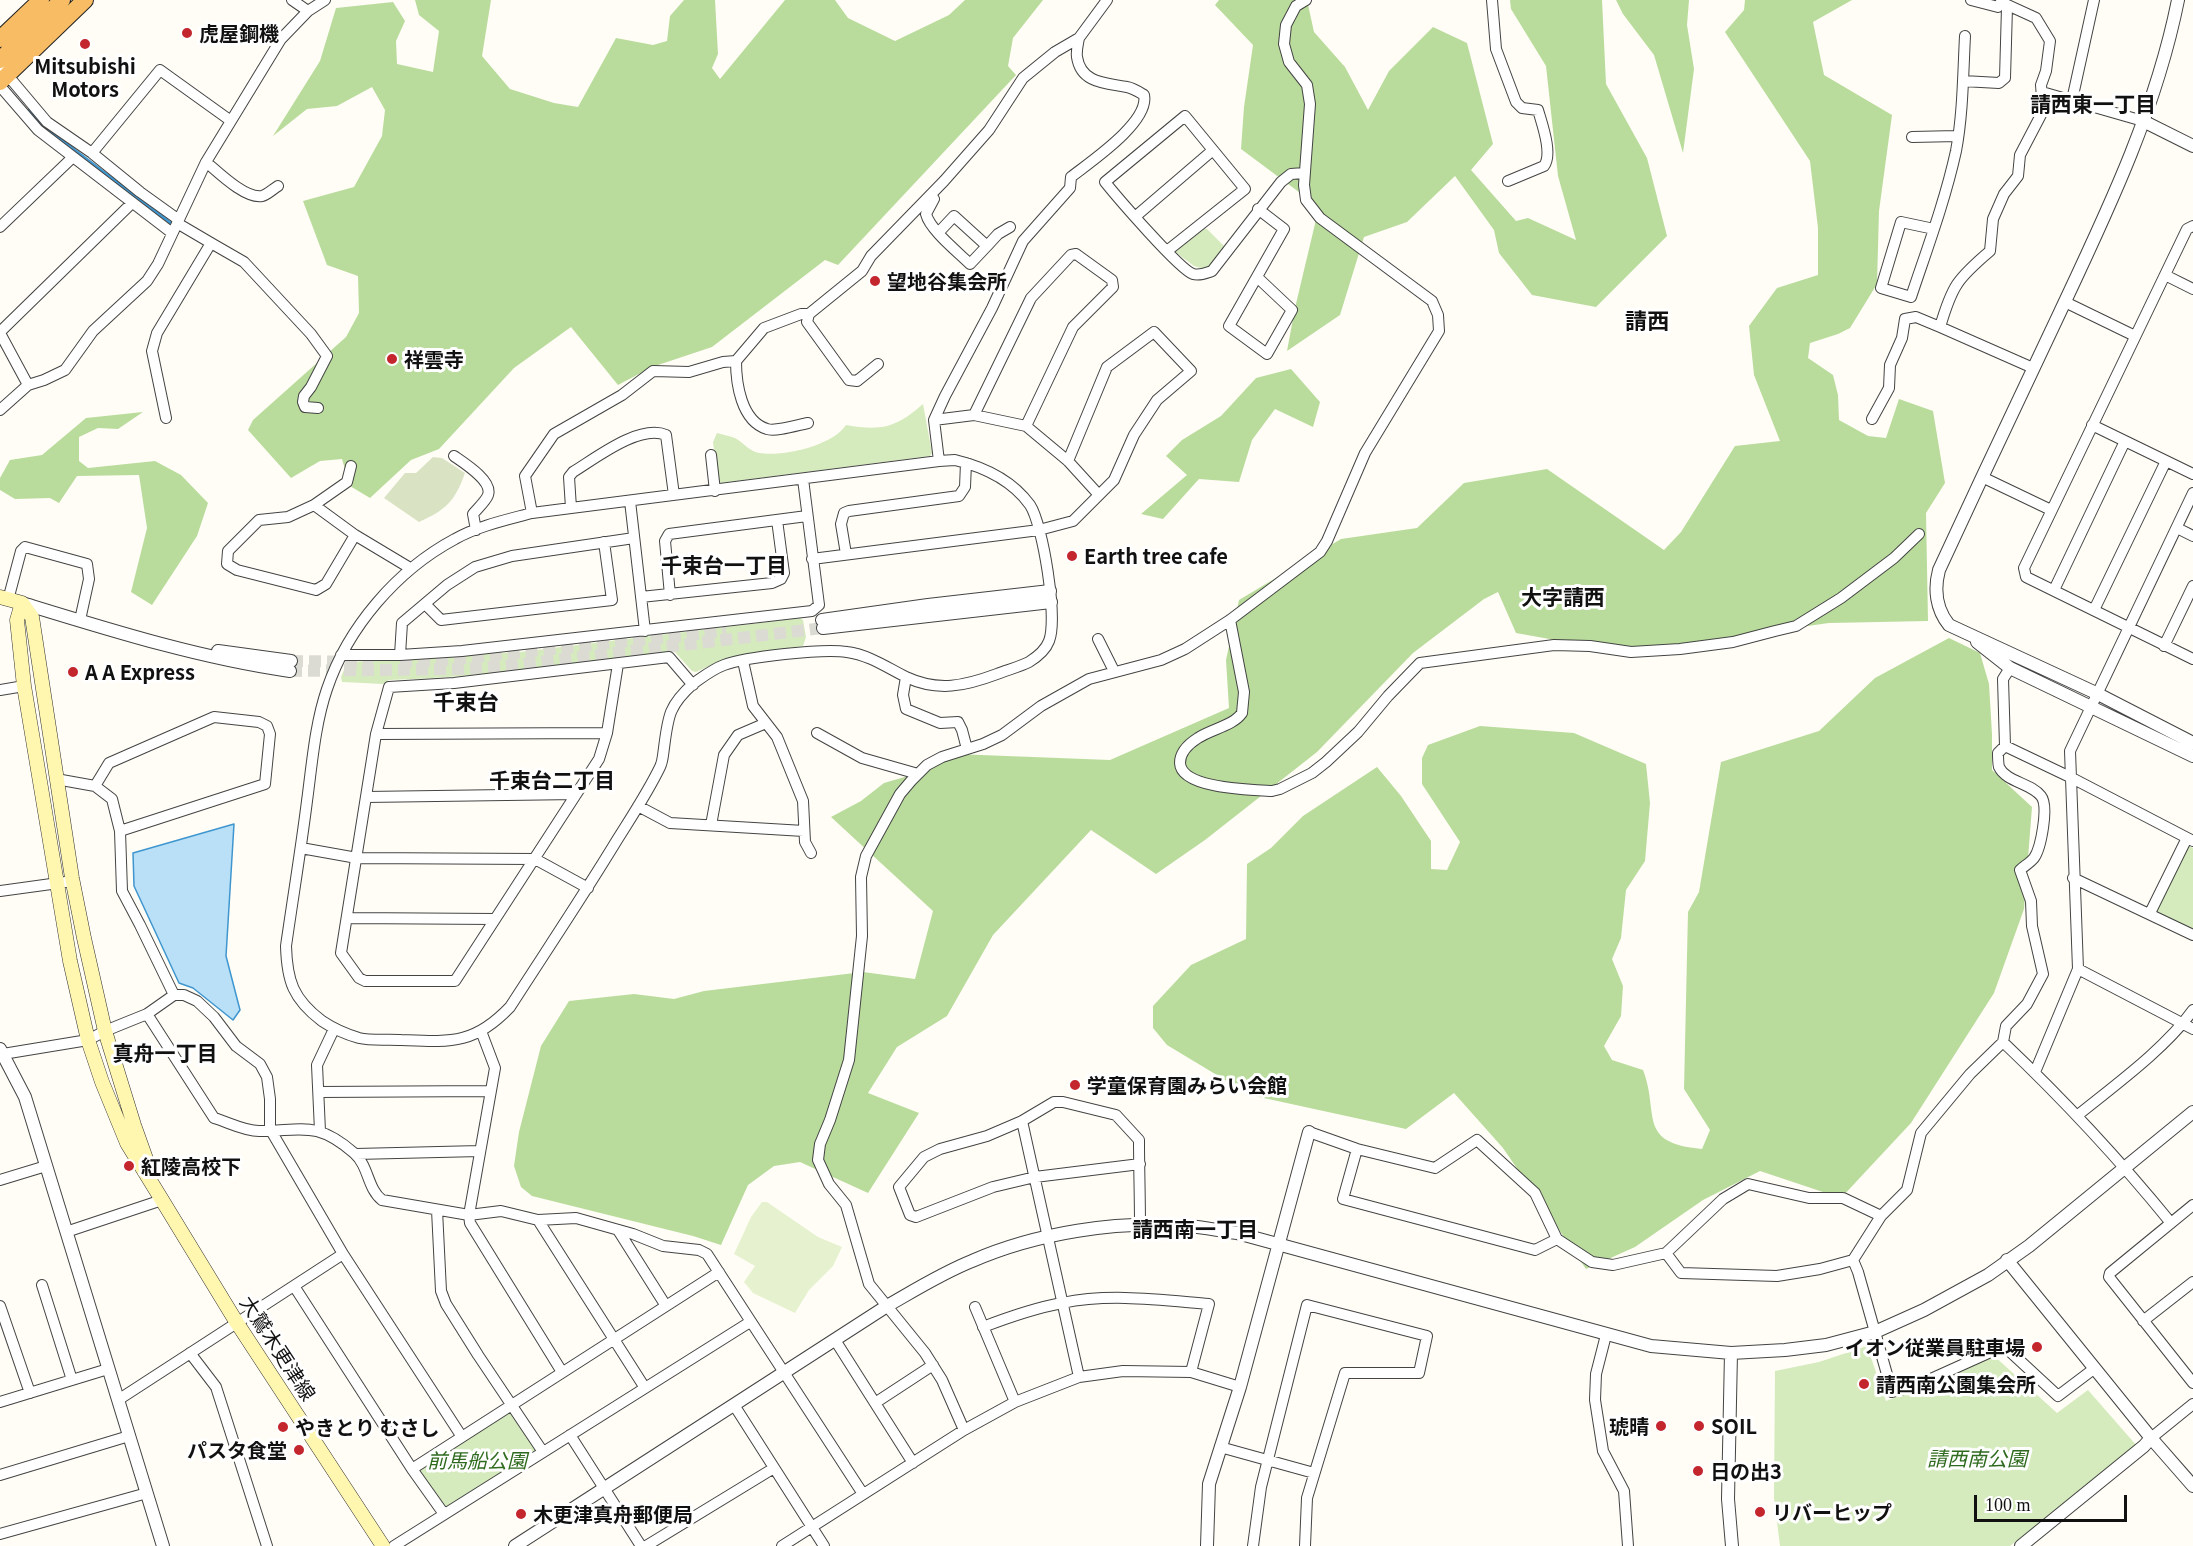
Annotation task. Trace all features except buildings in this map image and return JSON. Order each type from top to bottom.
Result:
[{"type":"highway","points":[[0,36],[39,0]]},
{"type":"highway","points":[[0,60],[63,0]]},
{"type":"highway","points":[[2,78],[85,0]]},
{"type":"main road","points":[[4,598],[22,603],[32,617],[73,880],[105,1031],[134,1125],[162,1200]]},
{"type":"main road","points":[[22,603],[17,620],[24,686],[70,961],[88,1040],[102,1082],[128,1143],[162,1200]]},
{"type":"main road","name":"大鷲木更津線","points":[[162,1200],[237,1323],[383,1546]]},
{"type":"street","points":[[292,0],[308,11]]},
{"type":"street","points":[[0,410],[28,385],[65,370],[93,331],[147,281],[158,264],[206,162],[280,39],[308,11],[324,0]]},
{"type":"street","points":[[878,364],[857,381],[849,380],[807,322],[809,314],[862,271],[872,256],[989,130],[1023,78],[1055,52],[1079,38],[1107,0]]},
{"type":"street","points":[[964,1430],[933,1365],[869,1284],[846,1205],[829,1184],[818,1161],[820,1144],[849,1060],[862,936],[863,867],[900,795],[933,761],[1002,735],[1041,706],[1089,679],[1161,660],[1185,649],[1230,620],[1297,570],[1323,547],[1365,453],[1439,331],[1438,315],[1432,301],[1320,218],[1306,200],[1304,173],[1310,104],[1307,86],[1289,63],[1284,44],[1286,25],[1296,6],[1306,0]]},
{"type":"street","points":[[1492,0],[1496,49],[1516,102],[1522,108],[1538,110],[1545,132],[1547,155],[1544,166],[1508,181]]},
{"type":"street","points":[[1940,327],[1948,297],[1962,275],[1990,251],[1993,219],[2004,194],[2018,176],[2020,155],[2043,111],[2041,86],[2046,72],[2050,40],[2036,18],[2001,4],[1971,0]]},
{"type":"street","points":[[2072,100],[2094,0]]},
{"type":"street","points":[[2178,0],[2163,60],[2118,189],[1939,570],[1935,585],[1944,618],[1949,625],[2096,693],[2193,742]]},
{"type":"street","points":[[1963,81],[1999,83],[2005,78],[2001,4]]},
{"type":"street","points":[[1934,229],[1901,222],[1881,288],[1911,297],[1934,229],[1956,150],[1965,36]]},
{"type":"street","points":[[939,461],[934,420],[1023,241],[1071,188],[1071,177],[1135,123],[1146,102],[1144,95],[1130,87],[1101,84],[1090,79],[1077,58],[1079,38]]},
{"type":"street","points":[[92,153],[160,70],[231,121]]},
{"type":"street","points":[[2,78],[47,122],[92,153],[176,225]]},
{"type":"street","points":[[2,78],[38,130],[72,158],[132,203],[244,262],[311,334],[327,356],[304,396],[305,407],[318,408]]},
{"type":"street","points":[[2042,92],[2143,122],[2193,146]]},
{"type":"street","points":[[1167,251],[1245,189],[1185,116],[1105,182],[1167,251],[1184,268],[1194,274],[1212,271],[1258,209],[1286,178],[1291,174],[1304,173]]},
{"type":"street","points":[[1912,137],[1957,136]]},
{"type":"street","points":[[1136,216],[1212,150]]},
{"type":"street","points":[[0,227],[72,158]]},
{"type":"street","points":[[206,162],[248,194],[261,196],[278,186]]},
{"type":"street","points":[[944,181],[943,188],[928,207],[926,214],[928,221],[970,264],[999,234],[1010,227]]},
{"type":"street","points":[[28,385],[0,333],[132,203]]},
{"type":"street","points":[[1257,277],[1292,310],[1267,354],[1229,326],[1284,229],[1258,209]]},
{"type":"street","points":[[939,232],[954,216],[987,246]]},
{"type":"street","points":[[2193,226],[2187,229],[2164,275],[2024,568],[2026,577],[2193,659]]},
{"type":"street","points":[[166,418],[152,351],[157,333],[211,243]]},
{"type":"street","points":[[974,415],[1031,298],[1071,255],[1076,254],[1112,280],[1113,287],[1073,327],[1026,426]]},
{"type":"street","points":[[2164,275],[2193,289]]},
{"type":"street","points":[[2065,302],[2135,336]]},
{"type":"street","points":[[808,423],[769,430],[757,424],[744,406],[736,381],[736,361],[764,327],[801,314],[809,314]]},
{"type":"street","points":[[1872,419],[1889,388],[1890,365],[1902,338],[1905,319],[1916,318],[1940,327],[2033,369]]},
{"type":"street","points":[[812,559],[1039,530],[1073,521],[1114,480],[1134,435],[1157,400],[1191,371],[1154,332],[1107,367],[1068,461]]},
{"type":"street","points":[[532,513],[525,476],[554,434],[622,395],[653,371],[688,372],[723,362],[736,361]]},
{"type":"street","points":[[934,420],[974,415],[1026,426],[1068,461],[1099,495]]},
{"type":"street","points":[[2092,425],[2193,474]]},
{"type":"street","points":[[571,508],[569,477],[573,472],[639,433],[666,435],[674,495]]},
{"type":"street","points":[[2054,590],[2126,441]]},
{"type":"street","points":[[711,455],[715,491]]},
{"type":"street","points":[[454,456],[476,472],[488,488],[488,495],[473,514],[476,530]]},
{"type":"street","points":[[939,461],[966,463],[993,473],[1013,487],[1031,507],[1039,530],[1053,626],[1049,642],[1040,654],[1026,663],[964,685],[925,684],[880,663],[846,652],[822,651],[743,661],[726,664],[710,671],[678,698],[668,715],[662,764],[588,888],[510,1007],[497,1021],[464,1039],[443,1042],[362,1038],[334,1029],[306,1009],[299,1000],[292,987],[286,966],[286,946],[321,708],[341,655],[372,610],[410,568],[455,538],[492,523],[532,513],[939,461]]},
{"type":"street","points":[[2094,610],[2166,461]]},
{"type":"street","points":[[846,554],[841,524],[844,513],[959,496],[965,487],[966,463]]},
{"type":"street","points":[[351,466],[347,482],[314,505],[288,517],[259,520],[228,551],[227,564],[237,570],[316,590],[326,584],[355,535]]},
{"type":"street","points":[[1982,477],[2051,510]]},
{"type":"street","points":[[341,655],[400,656],[645,632],[812,611],[819,605],[803,480]]},
{"type":"street","points":[[2035,1072],[2078,969],[2070,751],[2193,494]]},
{"type":"street","points":[[630,501],[645,632]]},
{"type":"street","points":[[314,505],[355,535],[410,568]]},
{"type":"street","points":[[670,595],[664,541],[669,534],[807,516]]},
{"type":"street","points":[[641,597],[772,583],[781,579],[784,573],[777,520]]},
{"type":"street","points":[[2176,528],[2193,536]]},
{"type":"street","points":[[1230,620],[1244,692],[1242,713],[1234,721],[1195,739],[1184,751],[1180,762],[1181,767],[1192,778],[1209,785],[1272,791],[1312,773],[1326,762],[1358,732],[1420,663],[1554,645],[1631,651],[1680,649],[1733,642],[1796,626],[1841,598],[1894,558],[1919,534]]},
{"type":"street","points":[[400,656],[402,623],[447,585],[475,567],[512,556],[634,538]]},
{"type":"street","points":[[425,604],[441,620],[612,600],[604,542]]},
{"type":"street","points":[[4,598],[21,551],[25,547],[87,564],[89,579],[80,620]]},
{"type":"street","points":[[2164,646],[2193,586]]},
{"type":"street","points":[[823,624],[928,605],[1050,597]]},
{"type":"street","points":[[22,603],[191,653],[242,664],[290,666]]},
{"type":"street","points":[[1964,631],[2010,668],[2193,756]]},
{"type":"street","points":[[1098,639],[1114,671]]},
{"type":"street","points":[[618,664],[607,733],[598,759],[455,981],[365,981],[359,978],[341,953],[376,734],[389,687],[454,683],[669,657],[693,684]]},
{"type":"street","points":[[743,661],[750,698],[777,737],[803,801],[805,842],[811,854]]},
{"type":"street","points":[[1666,1253],[1681,1273],[1778,1276],[1820,1269],[1852,1260],[1881,1216],[1907,1190],[1921,1133],[1970,1074],[2003,1042],[2006,1026],[2027,1004],[2043,974],[2032,926],[2031,901],[2020,870],[2034,858],[2041,844],[2043,798],[2037,792],[2005,774],[1999,766],[1998,753],[2005,746],[2003,679],[2010,668]]},
{"type":"street","points":[[906,677],[903,695],[906,709],[940,723],[958,722],[967,749]]},
{"type":"street","points":[[0,690],[24,686]]},
{"type":"street","points":[[95,786],[109,763],[214,717],[259,722],[267,726],[270,734],[265,784],[120,831]]},
{"type":"street","points":[[711,825],[724,755],[738,735],[766,723]]},
{"type":"street","points":[[376,734],[607,733]]},
{"type":"street","points":[[817,733],[862,758],[918,774]]},
{"type":"street","points":[[2005,746],[2070,777],[2190,840],[2150,913]]},
{"type":"street","points":[[56,779],[95,786],[112,799],[120,831],[122,891],[174,995]]},
{"type":"street","points":[[366,797],[576,794]]},
{"type":"street","points":[[638,806],[670,823],[804,831]]},
{"type":"street","points":[[301,848],[357,858],[535,860],[588,888]]},
{"type":"street","points":[[2073,878],[2193,935]]},
{"type":"street","points":[[0,891],[73,880]]},
{"type":"street","points":[[348,918],[495,919]]},
{"type":"street","points":[[2078,969],[2188,1026]]},
{"type":"street","points":[[164,1546],[25,1097],[2,1051],[88,1040],[147,1014],[174,995],[184,995],[197,1001],[214,1017],[236,1046],[260,1064],[267,1077],[270,1129],[344,1254],[462,1437]]},
{"type":"street","points":[[2078,1115],[2188,1026],[2193,1010]]},
{"type":"street","points":[[147,1014],[214,1118],[257,1131],[303,1128],[320,1131],[356,1154],[363,1164],[375,1194],[382,1200],[469,1215],[501,1211],[538,1220],[576,1218],[663,1246],[699,1250],[707,1254],[863,1494]]},
{"type":"street","points":[[320,1131],[317,1065],[334,1029]]},
{"type":"street","points":[[481,1031],[495,1068],[469,1215],[470,1223],[562,1372]]},
{"type":"street","points":[[2003,1042],[2078,1115],[2171,1223]]},
{"type":"street","points":[[319,1092],[490,1092]]},
{"type":"street","points":[[1140,1164],[1035,1177],[993,1187],[916,1217],[910,1215],[899,1187],[924,1157],[940,1149],[987,1136],[1022,1120],[1054,1101],[1116,1115],[1139,1140],[1140,1164],[1140,1226]]},
{"type":"street","points":[[515,1546],[887,1306],[941,1275],[974,1260],[1048,1237],[1108,1226],[1186,1226],[1237,1233],[1651,1346],[1731,1353],[1785,1350],[1826,1345],[1875,1332],[1988,1275],[2029,1246],[2193,1112]]},
{"type":"street","points":[[1022,1120],[1079,1377]]},
{"type":"street","points":[[1207,1546],[1209,1484],[1240,1387],[1309,1132],[1357,1149],[1435,1168],[1477,1140],[1535,1193],[1557,1239],[1592,1262],[1613,1265],[1666,1253],[1723,1199],[1748,1184],[1809,1198],[1843,1198],[1881,1216]]},
{"type":"street","points":[[1357,1149],[1343,1199],[1535,1250],[1557,1239]]},
{"type":"street","points":[[356,1154],[480,1151]]},
{"type":"street","points":[[0,1180],[46,1166]]},
{"type":"street","points":[[66,1232],[162,1200]]},
{"type":"street","points":[[2193,1205],[2110,1273],[2109,1277],[2193,1383]]},
{"type":"street","points":[[437,1210],[441,1291],[446,1304],[543,1452]]},
{"type":"street","points":[[538,1220],[645,1388]]},
{"type":"street","points":[[618,1230],[666,1306]]},
{"type":"street","points":[[118,1400],[344,1254]]},
{"type":"street","points":[[1852,1260],[1892,1392],[1913,1387],[2004,1346],[2058,1396],[2095,1368]]},
{"type":"street","points":[[2007,1260],[2151,1438],[2193,1486]]},
{"type":"street","points":[[412,1468],[719,1272]]},
{"type":"street","points":[[42,1285],[72,1380]]},
{"type":"street","points":[[294,1286],[444,1514]]},
{"type":"street","points":[[2143,1321],[2191,1288]]},
{"type":"street","points":[[983,1327],[1023,1312],[1084,1300],[1146,1298],[1209,1305],[1191,1372]]},
{"type":"street","points":[[1254,1546],[1256,1514],[1267,1461],[1308,1305],[1427,1336],[1419,1373],[1345,1373],[1307,1498],[1305,1546]]},
{"type":"street","points":[[0,1306],[3,1325],[30,1393]]},
{"type":"street","points":[[975,1307],[1014,1402]]},
{"type":"street","points":[[394,1546],[750,1322]]},
{"type":"street","points":[[1606,1335],[1596,1374],[1595,1400],[1603,1451],[1624,1491],[1628,1546]]},
{"type":"street","points":[[835,1340],[913,1463]]},
{"type":"street","points":[[190,1353],[216,1387],[267,1546]]},
{"type":"street","points":[[1731,1353],[1728,1499],[1732,1546]]},
{"type":"street","points":[[874,1403],[933,1365]]},
{"type":"street","points":[[0,1402],[108,1369]]},
{"type":"street","points":[[782,1546],[964,1430],[1014,1402],[1079,1377],[1123,1371],[1191,1372],[1240,1387]]},
{"type":"street","points":[[2021,1546],[2193,1404]]},
{"type":"street","points":[[734,1405],[824,1546]]},
{"type":"street","points":[[570,1435],[640,1546]]},
{"type":"street","points":[[0,1475],[129,1436]]},
{"type":"street","points":[[1220,1447],[1314,1473]]},
{"type":"street","points":[[646,1546],[774,1468]]},
{"type":"street","points":[[0,1534],[147,1493]]},
{"type":"green space","points":[[415,0],[491,0],[482,56],[510,89],[554,103],[578,107],[616,38],[653,45],[667,41],[670,16],[684,0],[715,0],[718,54],[712,68],[720,79],[785,0],[835,0],[848,18],[895,41],[949,15],[965,0],[1043,0],[1013,38],[1008,66],[1016,75],[838,265],[825,260],[712,347],[652,367],[618,385],[571,327],[514,368],[439,449],[411,460],[370,498],[350,486],[342,459],[320,461],[291,478],[248,430],[253,420],[346,337],[359,313],[358,276],[327,265],[303,201],[354,187],[382,136],[385,110],[372,87],[337,106],[307,109],[273,136],[320,61],[336,8],[393,2],[405,21],[396,41],[397,64],[433,72],[439,31],[419,15]]},
{"type":"green space","points":[[1219,0],[1307,0],[1314,32],[1345,67],[1368,110],[1389,71],[1433,27],[1467,43],[1493,144],[1471,170],[1516,221],[1528,218],[1576,240],[1558,176],[1546,66],[1511,9],[1510,0],[1602,0],[1606,84],[1647,158],[1667,236],[1596,307],[1532,295],[1499,253],[1494,230],[1455,176],[1407,222],[1364,237],[1340,315],[1287,351],[1319,207],[1241,149],[1244,107],[1253,45],[1215,5]]},
{"type":"green space","points":[[1616,0],[1689,0],[1687,25],[1694,69],[1683,153],[1654,55],[1623,14]]},
{"type":"green space","points":[[1745,0],[1852,0],[1813,22],[1824,75],[1892,115],[1879,211],[1877,284],[1850,328],[1810,343],[1808,358],[1833,375],[1838,395],[1839,420],[1868,436],[1886,438],[1899,399],[1933,411],[1945,483],[1926,513],[1928,621],[1829,623],[1613,653],[1516,633],[1498,592],[1484,599],[1413,653],[1317,752],[1205,840],[1156,874],[1091,830],[993,935],[947,1016],[897,1047],[868,1093],[919,1113],[868,1193],[800,1162],[774,1166],[748,1185],[721,1245],[532,1196],[521,1187],[514,1166],[519,1132],[541,1046],[569,1001],[634,994],[674,999],[704,991],[863,972],[915,979],[933,911],[831,817],[861,801],[884,783],[908,776],[955,754],[1110,760],[1229,708],[1226,660],[1239,600],[1341,539],[1417,528],[1464,483],[1547,469],[1664,550],[1681,532],[1735,446],[1780,441],[1754,375],[1749,326],[1777,288],[1818,275],[1818,228],[1810,161],[1725,32],[1744,10]]},
{"type":"green space","points":[[1201,228],[1207,229],[1225,247],[1214,263],[1204,269],[1194,266],[1174,251]]},
{"type":"green space","points":[[1291,369],[1320,402],[1313,427],[1275,409],[1252,440],[1239,482],[1199,479],[1163,519],[1141,514],[1187,475],[1166,456],[1182,440],[1221,416],[1256,378]]},
{"type":"green space","points":[[923,404],[932,453],[930,456],[721,483],[718,480],[713,442],[717,433],[735,438],[755,452],[781,453],[819,444],[830,439],[846,425],[869,428],[888,426]]},
{"type":"green space","points":[[143,412],[118,429],[98,428],[79,437],[79,461],[88,468],[155,461],[181,475],[208,503],[197,536],[152,605],[131,592],[147,528],[139,475],[77,476],[59,503],[50,498],[15,499],[0,490],[0,478],[10,460],[42,455],[86,418]]},
{"type":"green space","points":[[433,457],[442,458],[465,473],[453,498],[443,509],[419,522],[384,498],[405,473],[416,473]]},
{"type":"green space","points":[[800,618],[803,620],[806,637],[803,646],[728,657],[696,672],[692,671],[674,651],[496,673],[389,680],[383,684],[342,682],[341,677],[346,665],[351,662],[520,652]]},
{"type":"green space","points":[[1949,638],[1980,653],[1989,684],[1992,770],[2032,807],[2024,909],[1994,993],[1911,1123],[1841,1198],[1760,1171],[1703,1200],[1635,1247],[1586,1269],[1503,1148],[1454,1093],[1406,1129],[1250,1095],[1167,1045],[1153,1028],[1153,1006],[1191,965],[1246,939],[1247,864],[1271,848],[1303,816],[1377,767],[1401,796],[1431,841],[1431,869],[1447,870],[1460,842],[1422,784],[1422,758],[1428,745],[1480,726],[1574,733],[1646,764],[1650,803],[1645,861],[1626,890],[1621,938],[1612,959],[1623,986],[1621,1016],[1604,1046],[1612,1060],[1643,1070],[1654,1124],[1659,1133],[1667,1140],[1681,1146],[1702,1149],[1710,1130],[1684,1089],[1688,912],[1699,892],[1721,762],[1819,731],[1875,678]]},
{"type":"green space","points":[[2186,845],[2193,848],[2193,929],[2154,911]]},
{"type":"green space","points":[[762,1202],[767,1202],[818,1237],[842,1247],[833,1266],[809,1290],[795,1313],[753,1293],[744,1282],[755,1266],[734,1254],[751,1217]]},
{"type":"green space","name":"請西南公園","points":[[1867,1346],[1886,1401],[1939,1380],[1992,1354],[2057,1413],[2088,1390],[2137,1446],[2010,1546],[1780,1546],[1774,1498],[1775,1371],[1819,1362]]},
{"type":"green space","name":"前馬船公園","points":[[510,1409],[539,1451],[444,1511],[415,1469]]},
{"type":"water","points":[[234,824],[226,956],[240,1010],[233,1020],[193,988],[179,983],[134,886],[133,853]]},
{"type":"waterway","points":[[29,110],[44,127],[172,224]]},
{"type":"tunnel","points":[[290,671],[461,669],[523,664],[823,628]]},
{"type":"tunnel","points":[[400,662],[447,660],[726,631]]},
{"type":"tunnel","points":[[291,661],[373,662]]},
{"type":"place","name":"虎屋鋼機","points":[[187,33]]},
{"type":"place","name":"Mitsubishi Motors","points":[[85,44]]},
{"type":"place","name":"望地谷集会所","points":[[875,281]]},
{"type":"place","name":"祥雲寺","points":[[392,359]]},
{"type":"place","name":"Earth tree cafe","points":[[1072,556]]},
{"type":"place","name":"A A Express","points":[[73,672]]},
{"type":"place","name":"学童保育園みらい会館","points":[[1075,1085]]},
{"type":"place","name":"紅陵高校下","points":[[129,1166]]},
{"type":"place","name":"イオン従業員駐車場","points":[[2037,1347]]},
{"type":"place","name":"請西南公園集会所","points":[[1864,1384]]},
{"type":"place","name":"琥晴","points":[[1661,1426]]},
{"type":"place","name":"SOIL","points":[[1699,1426]]},
{"type":"place","name":"やきとり むさし","points":[[283,1427]]},
{"type":"place","name":"パスタ食堂","points":[[299,1450]]},
{"type":"place","name":"日の出3","points":[[1698,1471]]},
{"type":"place","name":"リバーヒップ","points":[[1760,1512]]},
{"type":"place","name":"木更津真舟郵便局","points":[[521,1514]]},
{"type":"district","name":"請西東一丁目","points":[[2093,104]]},
{"type":"district","name":"請西","points":[[1647,321]]},
{"type":"district","name":"千束台一丁目","points":[[724,565]]},
{"type":"district","name":"大字請西","points":[[1563,597]]},
{"type":"district","name":"千束台","points":[[466,702]]},
{"type":"district","name":"千束台二丁目","points":[[552,780]]},
{"type":"district","name":"真舟一丁目","points":[[165,1053]]},
{"type":"district","name":"請西南一丁目","points":[[1195,1229]]}]
